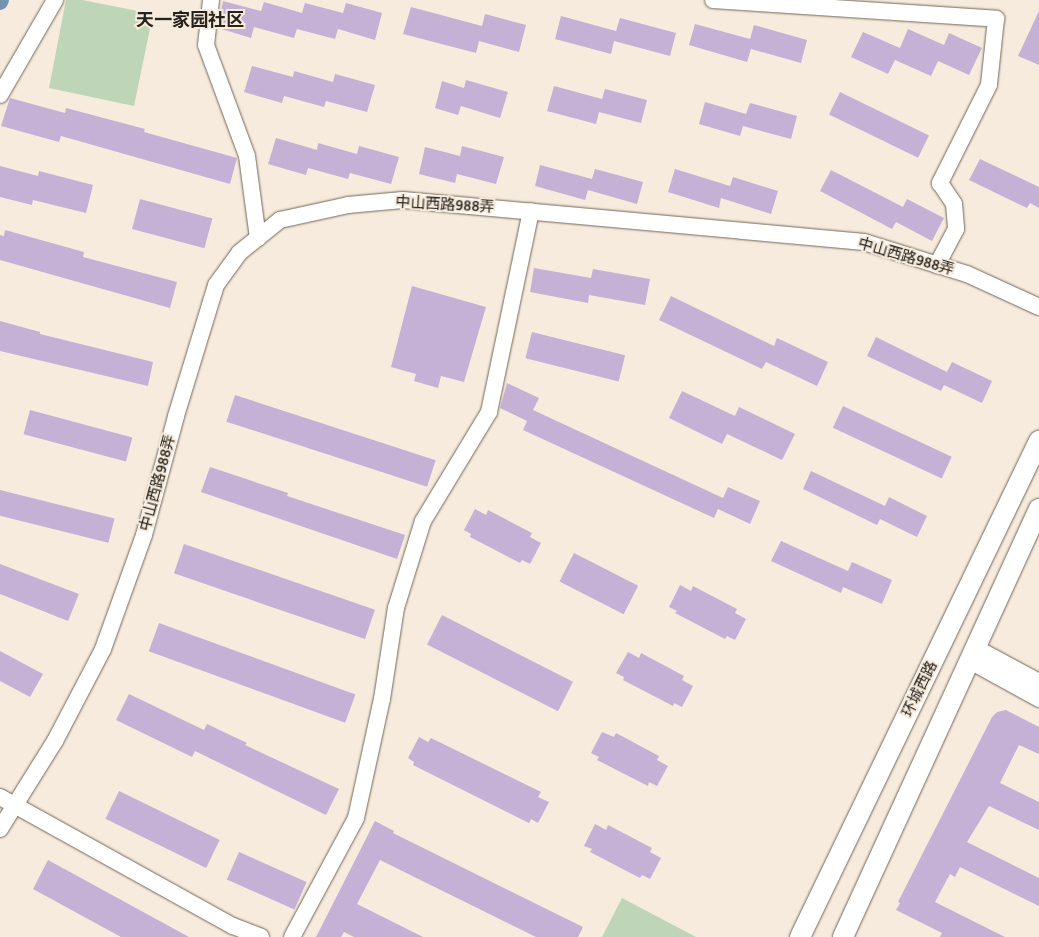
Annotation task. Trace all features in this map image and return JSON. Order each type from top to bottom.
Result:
[{"type":"main road","name":"环城西路","points":[[800,937],[1039,440]]},
{"type":"main road","points":[[843,937],[1039,509]]},
{"type":"street","points":[[0,95],[55,0]]},
{"type":"street","points":[[211,0],[206,46],[247,156],[258,238]]},
{"type":"street","points":[[713,0],[996,19],[989,85],[940,183],[954,204],[956,229],[937,265]]},
{"type":"street","name":"中山西路988弄","points":[[0,828],[56,740],[103,649],[144,534],[176,416],[216,285],[239,253],[280,220],[348,205],[403,200],[531,211],[666,226],[864,242],[967,274],[1039,307]]},
{"type":"street","points":[[292,937],[356,818],[382,699],[396,608],[423,521],[489,412],[531,211]]},
{"type":"street","points":[[973,654],[1039,682]]},
{"type":"street","points":[[973,654],[1039,699]]},
{"type":"street","points":[[0,797],[233,926],[261,937]]},
{"type":"green space","points":[[66,0],[82,0],[153,14],[134,106],[49,88]]},
{"type":"green space","points":[[622,898],[696,937],[602,937]]},
{"type":"building","points":[[223,1],[261,11],[264,2],[302,13],[305,3],[343,13],[346,3],[382,13],[375,40],[338,29],[335,39],[297,29],[294,38],[254,27],[251,38],[218,28]]},
{"type":"building","points":[[411,7],[482,26],[485,14],[526,25],[519,52],[479,41],[476,53],[403,34]]},
{"type":"building","points":[[1039,11],[1039,65],[1018,56]]},
{"type":"building","points":[[561,16],[616,31],[620,18],[676,33],[670,56],[614,41],[611,54],[555,39]]},
{"type":"building","points":[[695,24],[750,39],[754,25],[807,40],[801,63],[751,49],[747,62],[689,45]]},
{"type":"building","points":[[908,29],[944,45],[949,33],[982,48],[969,75],[938,61],[931,76],[895,60],[888,74],[851,57],[863,32],[900,48]]},
{"type":"building","points":[[252,66],[293,77],[294,71],[333,82],[335,74],[375,85],[367,112],[326,101],[324,107],[284,96],[282,103],[244,92]]},
{"type":"building","points":[[466,80],[508,92],[500,118],[461,106],[458,115],[435,108],[442,81],[464,88]]},
{"type":"building","points":[[554,86],[602,99],[605,89],[647,100],[641,123],[599,112],[596,124],[547,111]]},
{"type":"building","points":[[840,92],[929,135],[918,158],[829,114]]},
{"type":"building","points":[[10,98],[65,113],[66,108],[145,129],[144,132],[237,158],[230,184],[61,136],[59,142],[1,126]]},
{"type":"building","points":[[705,102],[746,114],[750,103],[797,116],[791,139],[743,126],[740,136],[699,124]]},
{"type":"building","points":[[276,138],[317,150],[318,143],[357,154],[359,146],[399,157],[391,184],[350,173],[348,179],[308,168],[306,175],[268,164]]},
{"type":"building","points":[[462,146],[504,157],[496,184],[457,174],[455,183],[419,174],[425,147],[460,156]]},
{"type":"building","points":[[980,159],[1039,187],[1039,208],[1030,203],[1027,208],[969,180]]},
{"type":"building","points":[[540,165],[592,179],[595,169],[643,182],[637,204],[588,190],[585,200],[535,186]]},
{"type":"building","points":[[0,166],[38,176],[39,171],[93,185],[86,213],[33,200],[32,205],[0,197]]},
{"type":"building","points":[[675,169],[730,186],[733,177],[778,191],[771,214],[721,198],[719,208],[668,192]]},
{"type":"building","points":[[831,170],[903,207],[907,199],[944,218],[932,241],[896,222],[892,229],[820,191]]},
{"type":"building","points":[[140,199],[212,218],[204,248],[132,229]]},
{"type":"building","points":[[5,230],[84,252],[83,257],[177,282],[170,308],[0,260],[0,235],[4,236]]},
{"type":"building","points":[[534,268],[591,278],[593,269],[650,279],[645,305],[589,295],[588,303],[530,292]]},
{"type":"building","points":[[412,286],[486,307],[464,382],[441,376],[438,388],[414,381],[416,374],[391,367]]},
{"type":"building","points":[[671,296],[774,346],[777,338],[828,362],[817,386],[766,362],[762,369],[659,320]]},
{"type":"building","points":[[0,321],[40,332],[40,334],[153,362],[148,386],[0,351]]},
{"type":"building","points":[[532,332],[625,355],[619,381],[525,358]]},
{"type":"building","points":[[876,337],[947,372],[952,362],[992,381],[982,403],[944,385],[941,391],[867,356]]},
{"type":"building","points":[[507,383],[539,398],[533,410],[723,498],[728,487],[760,501],[750,524],[718,509],[714,518],[523,430],[527,421],[500,408]]},
{"type":"building","points":[[682,391],[735,416],[739,407],[795,434],[782,460],[727,434],[722,444],[669,418]]},
{"type":"building","points":[[235,395],[436,460],[427,487],[226,422]]},
{"type":"building","points":[[843,406],[952,457],[942,478],[833,428]]},
{"type":"building","points":[[30,410],[132,437],[126,462],[24,434]]},
{"type":"building","points":[[210,467],[288,493],[287,496],[405,535],[397,559],[201,492]]},
{"type":"building","points":[[811,471],[885,506],[889,497],[927,516],[917,537],[880,519],[877,525],[803,489]]},
{"type":"building","points":[[0,490],[114,519],[108,543],[0,516]]},
{"type":"building","points":[[475,509],[486,515],[488,510],[532,533],[530,537],[541,543],[530,564],[522,560],[520,563],[470,537],[471,534],[464,530]]},
{"type":"building","points":[[781,541],[848,571],[852,562],[892,580],[882,604],[843,587],[841,593],[771,561]]},
{"type":"building","points":[[184,544],[375,610],[365,639],[174,573]]},
{"type":"building","points":[[574,553],[638,586],[624,614],[559,582]]},
{"type":"building","points":[[0,564],[79,594],[68,621],[0,594]]},
{"type":"building","points":[[680,585],[691,591],[693,586],[737,609],[735,613],[746,619],[735,640],[727,636],[725,639],[675,613],[677,611],[669,607]]},
{"type":"building","points":[[442,615],[573,682],[558,711],[427,644]]},
{"type":"building","points":[[159,623],[355,694],[345,723],[149,651]]},
{"type":"building","points":[[0,651],[43,674],[30,697],[0,681]]},
{"type":"building","points":[[628,652],[639,658],[641,653],[684,676],[682,680],[693,686],[682,707],[674,703],[673,706],[623,680],[624,677],[616,673]]},
{"type":"building","points":[[129,694],[204,730],[207,724],[247,743],[245,745],[339,789],[326,815],[195,751],[192,757],[116,720]]},
{"type":"building","points":[[1006,710],[1039,727],[1039,754],[1019,745],[1000,783],[1039,802],[1039,830],[989,806],[967,842],[1039,878],[1039,906],[960,867],[955,877],[950,874],[935,902],[1005,937],[940,937],[942,933],[896,910],[900,903],[898,902],[992,717],[997,712]]},
{"type":"building","points":[[602,732],[614,737],[616,733],[659,756],[657,760],[668,766],[657,786],[649,782],[648,786],[597,760],[599,757],[591,753]]},
{"type":"building","points":[[419,737],[428,742],[431,738],[541,792],[538,797],[549,802],[538,823],[531,819],[529,823],[413,765],[414,762],[408,758]]},
{"type":"building","points":[[119,791],[220,840],[206,868],[105,819]]},
{"type":"building","points":[[375,821],[394,831],[393,833],[583,927],[578,937],[536,937],[380,860],[357,904],[423,937],[354,937],[344,932],[341,937],[316,937]]},
{"type":"building","points":[[595,824],[606,830],[608,825],[652,848],[650,852],[661,858],[650,879],[642,875],[640,878],[590,852],[592,849],[584,846]]},
{"type":"building","points":[[239,852],[307,882],[294,910],[227,879]]},
{"type":"building","points":[[48,860],[189,937],[121,937],[33,889]]},
{"type":"district","name":"天一家园社区","points":[[190,20]]}]
